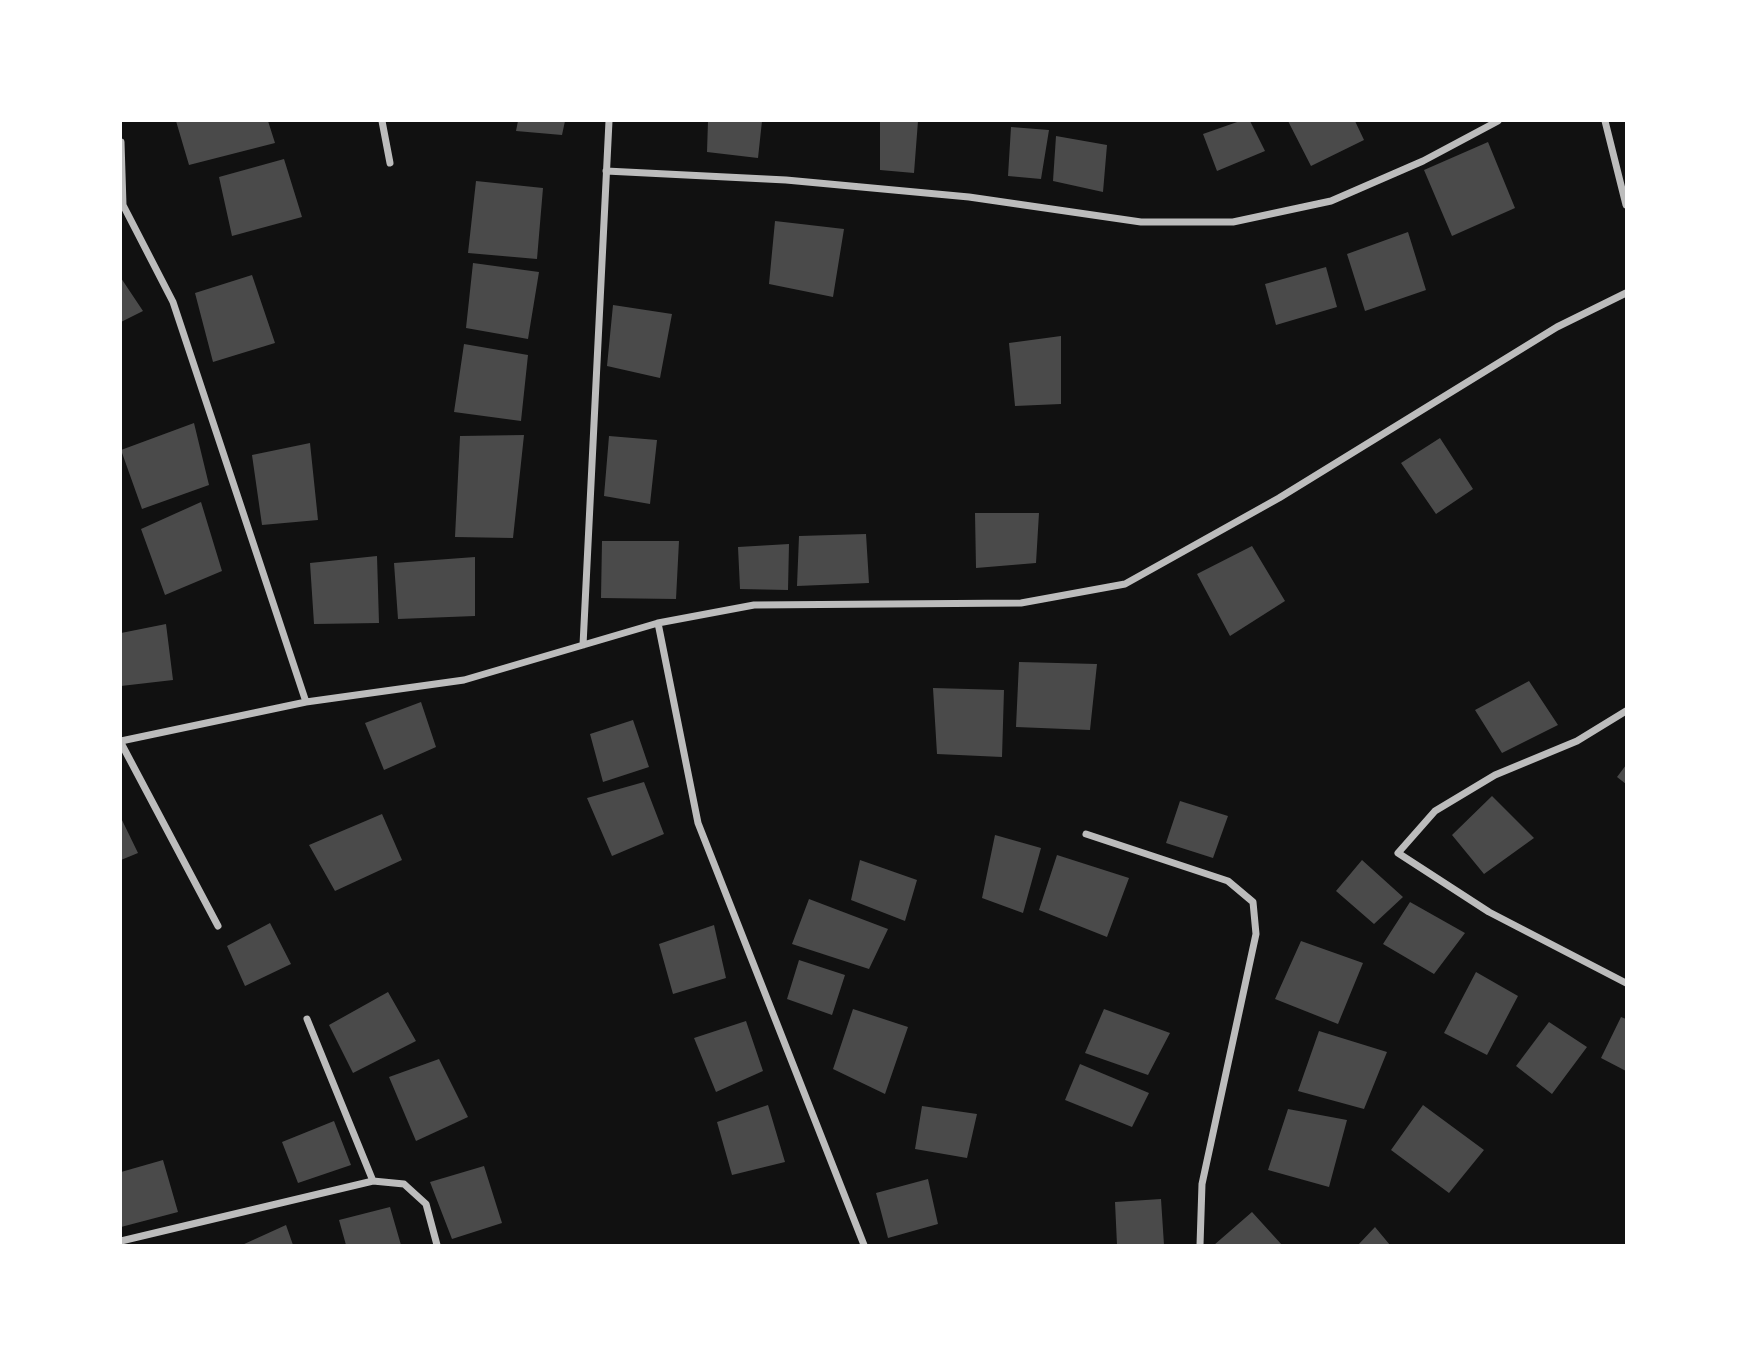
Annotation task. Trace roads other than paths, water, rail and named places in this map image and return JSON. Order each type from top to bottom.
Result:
[{"type":"street","points":[[382,121],[390,163]]},
{"type":"street","points":[[583,645],[609,121]]},
{"type":"street","points":[[606,172],[786,180],[956,196],[1140,222],[1233,222],[1331,201],[1423,161],[1498,121]]},
{"type":"street","points":[[1605,121],[1626,205]]},
{"type":"street","points":[[121,142],[122,205],[173,302],[306,702]]},
{"type":"street","points":[[218,926],[121,742],[306,702],[464,680],[658,623],[754,606],[1021,603],[1125,584],[1279,498],[1557,327],[1626,293]]},
{"type":"street","points":[[658,623],[698,823],[864,1245]]},
{"type":"street","points":[[1626,711],[1577,741],[1495,775],[1435,810],[1398,853],[1489,912],[1626,983]]},
{"type":"street","points":[[1086,834],[1228,881],[1253,902],[1256,934],[1202,1184],[1200,1245]]},
{"type":"street","points":[[307,1019],[373,1181]]},
{"type":"street","points":[[121,1241],[373,1181],[404,1184],[426,1204],[437,1245]]}]
